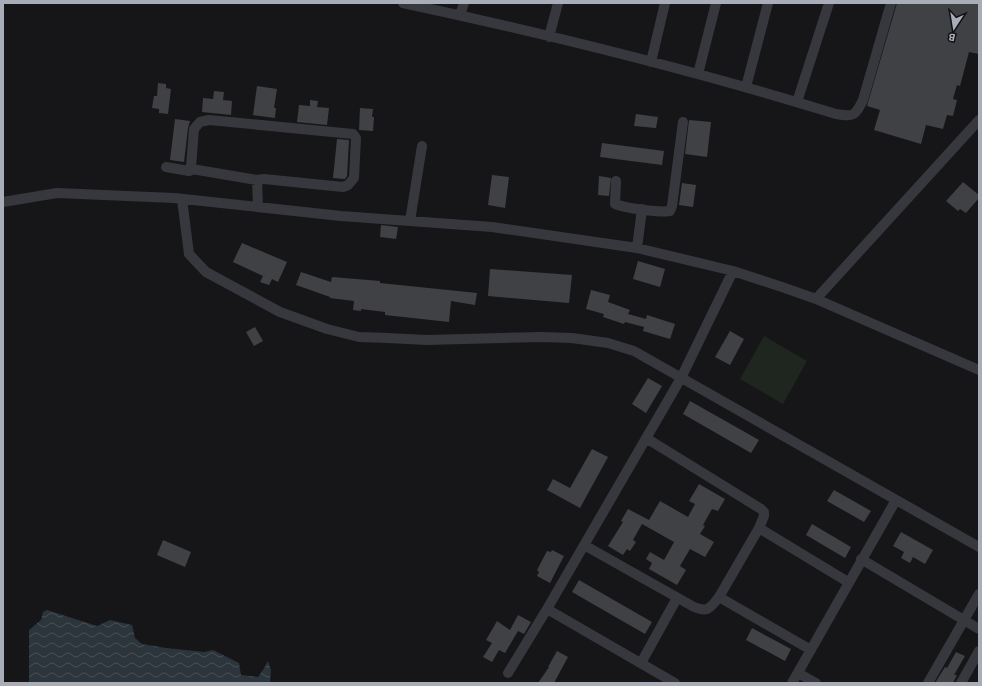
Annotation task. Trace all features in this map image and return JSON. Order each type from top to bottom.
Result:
[{"type":"street","points":[[405,3],[651,62],[850,116],[857,113],[863,100],[891,3]]},
{"type":"street","points":[[460,15],[464,3]]},
{"type":"street","points":[[549,37],[558,3]]},
{"type":"street","points":[[651,62],[666,3]]},
{"type":"street","points":[[698,74],[716,3]]},
{"type":"street","points":[[746,87],[768,3]]},
{"type":"street","points":[[797,102],[829,3]]},
{"type":"street","points":[[166,167],[189,170],[192,169],[257,180],[264,179],[343,187],[354,178],[356,138],[352,134],[217,120],[204,121],[200,122],[194,129],[192,169]]},
{"type":"street","points":[[816,299],[979,120]]},
{"type":"street","points":[[616,181],[615,204],[642,209],[666,212],[670,211],[672,206],[683,122]]},
{"type":"street","points":[[410,221],[422,146]]},
{"type":"street","points":[[257,180],[258,207]]},
{"type":"street","points":[[3,202],[56,193],[182,199],[341,216],[492,227],[637,248],[733,271],[816,299],[979,370]]},
{"type":"street","points":[[182,199],[189,254],[206,272],[280,312],[327,330],[359,337],[412,339],[572,338],[608,344],[634,351],[979,548]]},
{"type":"street","points":[[637,248],[642,209]]},
{"type":"street","points":[[508,673],[547,609],[681,378],[733,271]]},
{"type":"street","points":[[584,545],[702,611],[710,609],[719,597],[759,528],[764,516],[764,512],[761,509],[646,438]]},
{"type":"street","points":[[792,683],[861,559],[896,500]]},
{"type":"street","points":[[759,528],[848,582]]},
{"type":"street","points":[[861,559],[979,629]]},
{"type":"street","points":[[928,683],[979,594]]},
{"type":"street","points":[[719,597],[811,650]]},
{"type":"street","points":[[641,663],[677,598]]},
{"type":"street","points":[[547,609],[675,683]]},
{"type":"street","points":[[961,683],[979,651]]},
{"type":"street","points":[[798,673],[816,683]]},
{"type":"shaded area","points":[[764,336],[807,361],[783,404],[740,379]]},
{"type":"water","points":[[47,610],[97,626],[110,620],[132,625],[135,638],[142,644],[204,652],[213,650],[239,663],[241,675],[258,677],[268,661],[271,670],[270,683],[29,683],[29,630],[41,620],[43,612]]},
{"type":"building","points":[[897,3],[979,3],[979,54],[969,52],[960,86],[957,85],[953,99],[957,100],[953,116],[947,115],[943,129],[926,125],[921,144],[874,130],[880,110],[867,106]]},
{"type":"building","points":[[158,83],[166,84],[166,88],[171,89],[168,114],[159,113],[159,109],[152,108],[154,96],[157,96]]},
{"type":"building","points":[[257,86],[277,89],[274,108],[276,108],[275,118],[253,115]]},
{"type":"building","points":[[214,91],[224,92],[223,100],[232,101],[231,115],[202,112],[203,98],[213,99]]},
{"type":"building","points":[[310,100],[318,101],[317,107],[329,108],[327,125],[297,122],[299,105],[310,106]]},
{"type":"building","points":[[360,108],[373,109],[373,131],[359,130]]},
{"type":"building","points":[[636,114],[658,117],[656,128],[634,126]]},
{"type":"building","points":[[175,119],[190,121],[184,162],[170,160]]},
{"type":"building","points":[[689,120],[711,122],[707,157],[685,154]]},
{"type":"building","points":[[337,139],[349,140],[347,176],[345,179],[333,178]]},
{"type":"building","points":[[602,143],[664,151],[662,165],[600,157]]},
{"type":"building","points":[[492,175],[509,177],[505,208],[488,205]]},
{"type":"building","points":[[599,176],[611,178],[609,196],[598,195]]},
{"type":"building","points":[[963,182],[979,195],[979,198],[966,213],[960,209],[958,211],[946,201]]},
{"type":"building","points":[[682,183],[696,185],[693,207],[679,205]]},
{"type":"building","points":[[381,225],[398,227],[396,239],[380,237]]},
{"type":"building","points":[[242,243],[287,262],[278,282],[272,279],[269,285],[260,282],[263,276],[233,262]]},
{"type":"building","points":[[638,261],[665,269],[660,287],[633,279]]},
{"type":"building","points":[[490,269],[572,275],[569,303],[488,296]]},
{"type":"building","points":[[301,272],[331,282],[332,277],[380,281],[380,283],[477,293],[475,305],[451,301],[449,322],[385,315],[385,312],[361,309],[361,311],[353,310],[354,301],[330,298],[296,285]]},
{"type":"building","points":[[591,290],[610,295],[608,302],[630,310],[628,314],[646,319],[647,315],[675,324],[670,339],[643,331],[644,327],[625,322],[624,324],[603,317],[604,314],[586,309]]},
{"type":"building","points":[[255,327],[263,341],[254,346],[246,332]]},
{"type":"building","points":[[730,331],[744,339],[730,365],[715,357]]},
{"type":"building","points":[[648,378],[662,386],[646,413],[632,404]]},
{"type":"building","points":[[690,401],[759,440],[751,453],[683,414]]},
{"type":"building","points":[[592,449],[608,457],[580,508],[547,490],[553,479],[570,488]]},
{"type":"building","points":[[699,484],[725,499],[718,511],[712,509],[700,534],[714,542],[705,557],[690,549],[680,566],[686,570],[677,585],[649,569],[652,563],[646,559],[650,552],[664,560],[674,542],[642,524],[633,540],[636,542],[630,551],[627,549],[623,555],[608,546],[623,522],[621,521],[628,509],[649,520],[660,501],[688,517],[695,504],[689,501]]},
{"type":"building","points":[[834,490],[871,511],[864,522],[827,501]]},
{"type":"building","points":[[812,524],[851,547],[845,558],[806,535]]},
{"type":"building","points":[[901,532],[933,550],[925,564],[913,557],[910,563],[901,558],[904,552],[893,546]]},
{"type":"building","points":[[163,540],[191,552],[185,567],[157,555]]},
{"type":"building","points":[[552,550],[564,556],[550,583],[537,576],[539,572],[537,570],[547,551],[551,552]]},
{"type":"building","points":[[579,580],[652,622],[645,634],[572,592]]},
{"type":"building","points":[[518,615],[531,622],[524,634],[518,631],[505,653],[499,650],[492,662],[483,657],[492,643],[486,640],[497,621],[510,630]]},
{"type":"building","points":[[752,628],[791,649],[785,661],[746,640]]},
{"type":"building","points":[[557,651],[568,657],[554,683],[538,683],[549,667]]},
{"type":"building","points":[[956,652],[965,656],[954,675],[957,675],[953,683],[935,683],[945,667],[947,668]]}]
